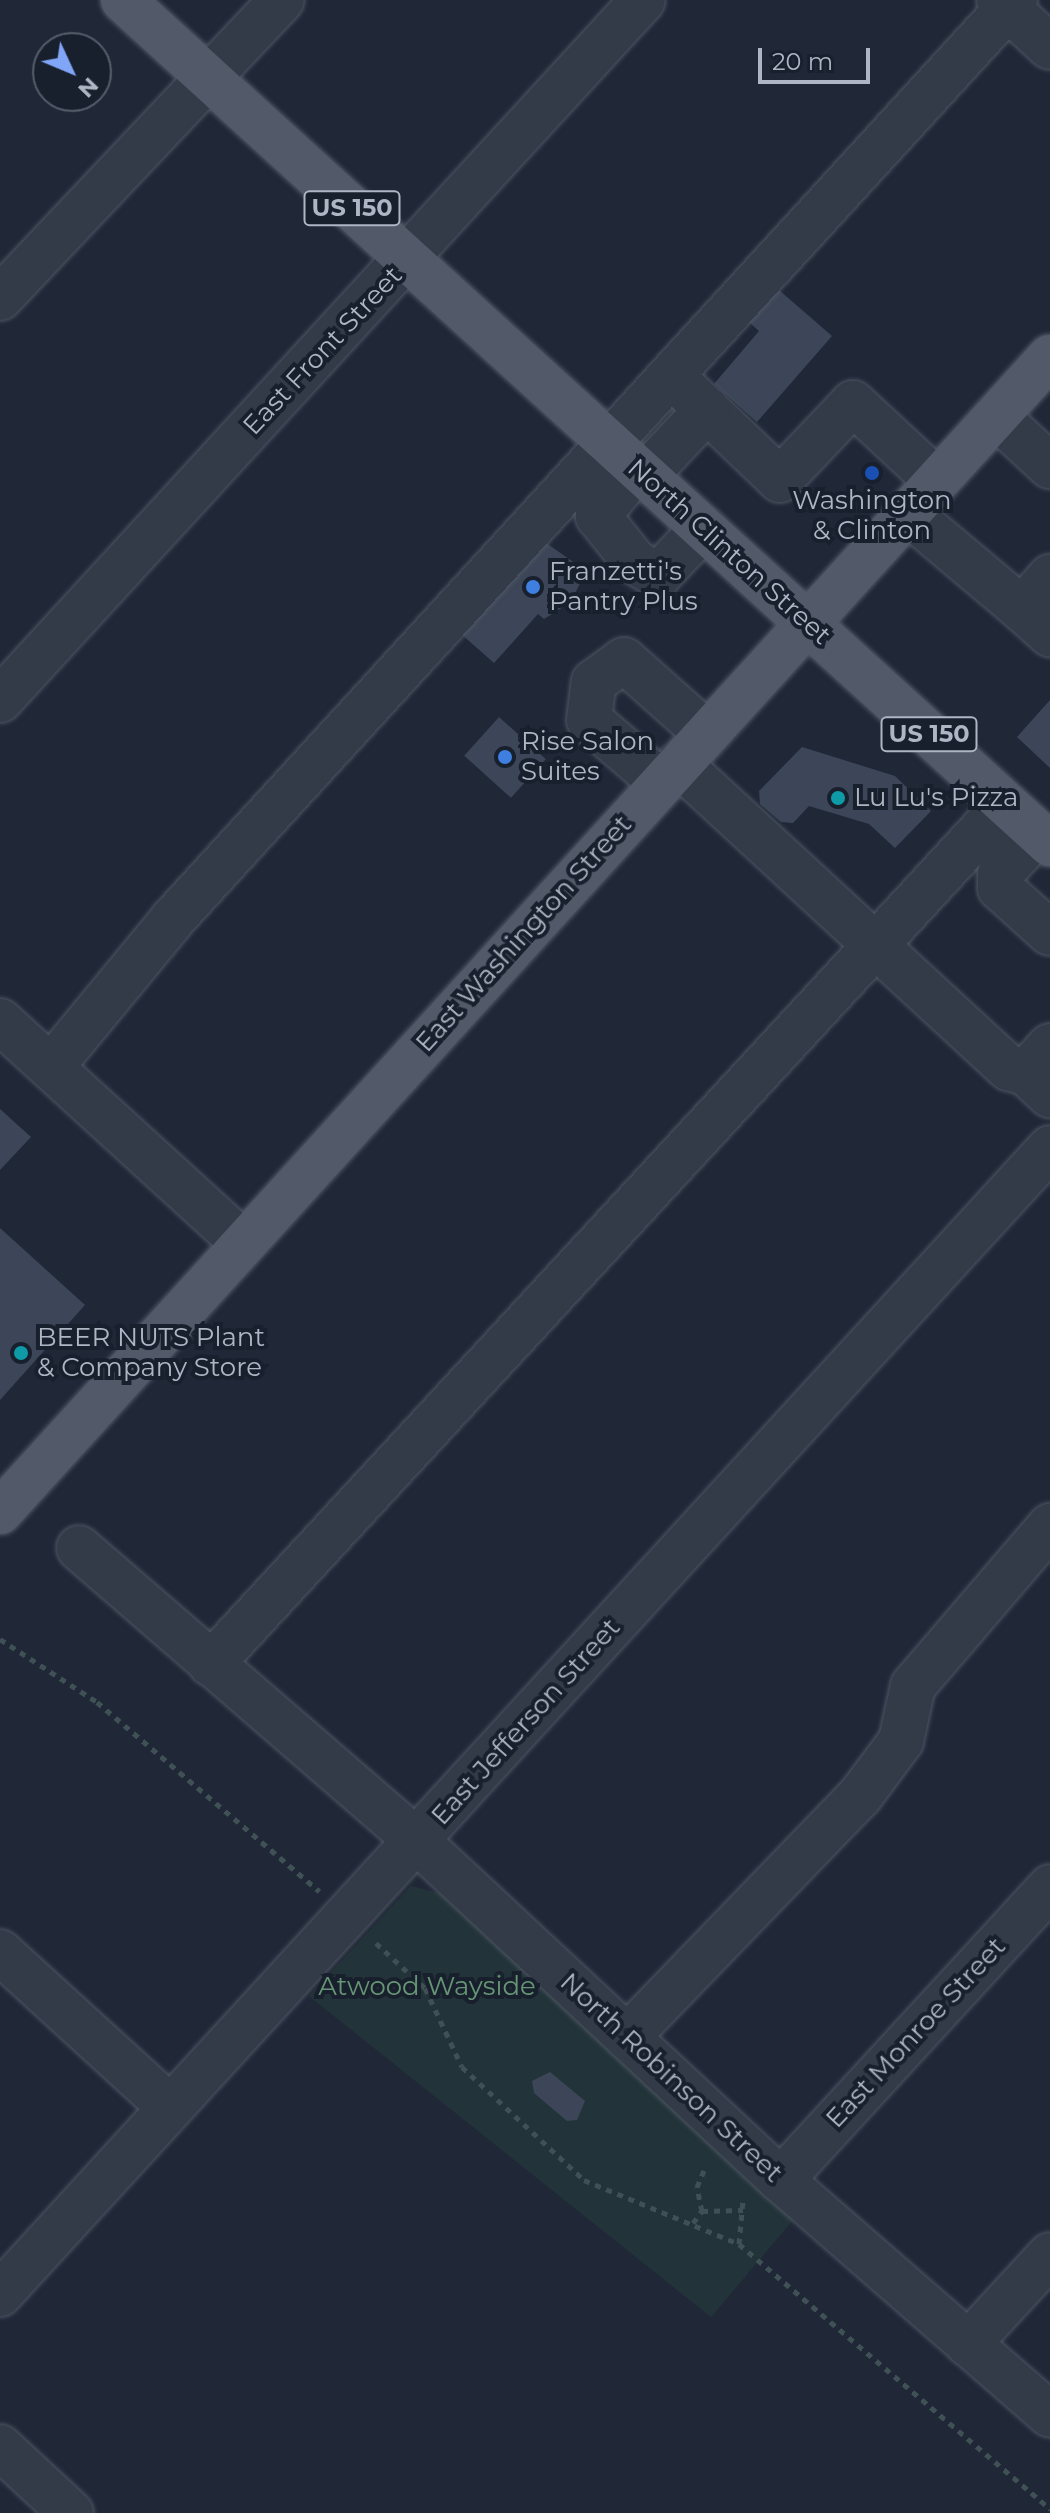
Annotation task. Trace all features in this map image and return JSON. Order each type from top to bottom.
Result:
[{"type":"main road","name":"US 150","points":[[123,0],[408,259]]},
{"type":"main road","name":"North Clinton Street","points":[[408,259],[1044,838]]},
{"type":"main road","name":"East Washington Street","points":[[0,1512],[242,1242],[1050,357]]},
{"type":"street","points":[[0,298],[282,0]]},
{"type":"street","name":"East Front Street","points":[[0,700],[643,0]]},
{"type":"street","points":[[703,528],[658,576],[635,562],[598,516],[631,463],[672,376],[1008,3],[1050,47]]},
{"type":"street","points":[[672,376],[780,480],[853,403],[937,481]]},
{"type":"street","points":[[51,1067],[172,920],[631,463],[707,410]]},
{"type":"street","points":[[996,416],[1050,466]]},
{"type":"street","points":[[908,513],[1041,607]]},
{"type":"street","points":[[683,761],[1009,1068],[1042,1072]]},
{"type":"street","points":[[211,1664],[996,794]]},
{"type":"street","points":[[1044,838],[1000,874],[1000,888],[1050,933]]},
{"type":"street","points":[[0,1021],[242,1242]]},
{"type":"street","name":"East Jefferson Street","points":[[0,2294],[1050,1148]]},
{"type":"street","points":[[627,2037],[860,1796],[901,1741],[913,1686],[1050,1526]]},
{"type":"street","name":"North Robinson Street","points":[[79,1548],[417,1841],[781,2180],[1050,2415]]},
{"type":"street","name":"East Monroe Street","points":[[781,2180],[1050,1887]]},
{"type":"street","points":[[0,1952],[170,2107]]},
{"type":"street","points":[[968,2344],[1050,2255]]},
{"type":"street","points":[[0,2447],[71,2513]]},
{"type":"path","points":[[0,1639],[97,1702],[348,1917],[425,1988],[462,2067],[584,2180],[739,2244],[1050,2509]]},
{"type":"path","points":[[693,2223],[702,2211],[697,2187],[722,2125]]},
{"type":"path","points":[[702,2211],[743,2210]]},
{"type":"green space","name":"Atwood Wayside","points":[[411,1886],[443,1894],[800,2212],[711,2317],[309,1996]]},
{"type":"building","points":[[772,284],[832,336],[757,422],[714,384],[759,331],[742,316]]},
{"type":"building","name":"Franzetti's Pantry Plus","points":[[535,535],[586,571],[571,602],[544,619],[538,614],[494,663],[451,625]]},
{"type":"building","points":[[1050,700],[1050,768],[1017,737]]},
{"type":"building","name":"Rise Salon Suites","points":[[499,717],[546,759],[511,798],[464,756]]},
{"type":"building","name":"Lu Lu's Pizza","points":[[802,747],[895,776],[931,811],[895,848],[869,824],[809,806],[793,823],[781,822],[760,804],[759,791]]},
{"type":"building","points":[[0,1109],[31,1137],[0,1170]]},
{"type":"building","name":"BEER NUTS Plant & Company Store","points":[[0,1228],[85,1305],[0,1400]]},
{"type":"building","points":[[550,2072],[585,2101],[577,2120],[567,2121],[534,2093],[532,2081]]},
{"type":"place","name":"Washington & Clinton","points":[[872,473]]},
{"type":"place","name":"Franzetti's Pantry Plus","points":[[533,587]]},
{"type":"place","name":"Rise Salon Suites","points":[[505,757]]},
{"type":"place","name":"Lu Lu's Pizza","points":[[838,798]]},
{"type":"place","name":"BEER NUTS Plant & Company Store","points":[[21,1353]]}]
